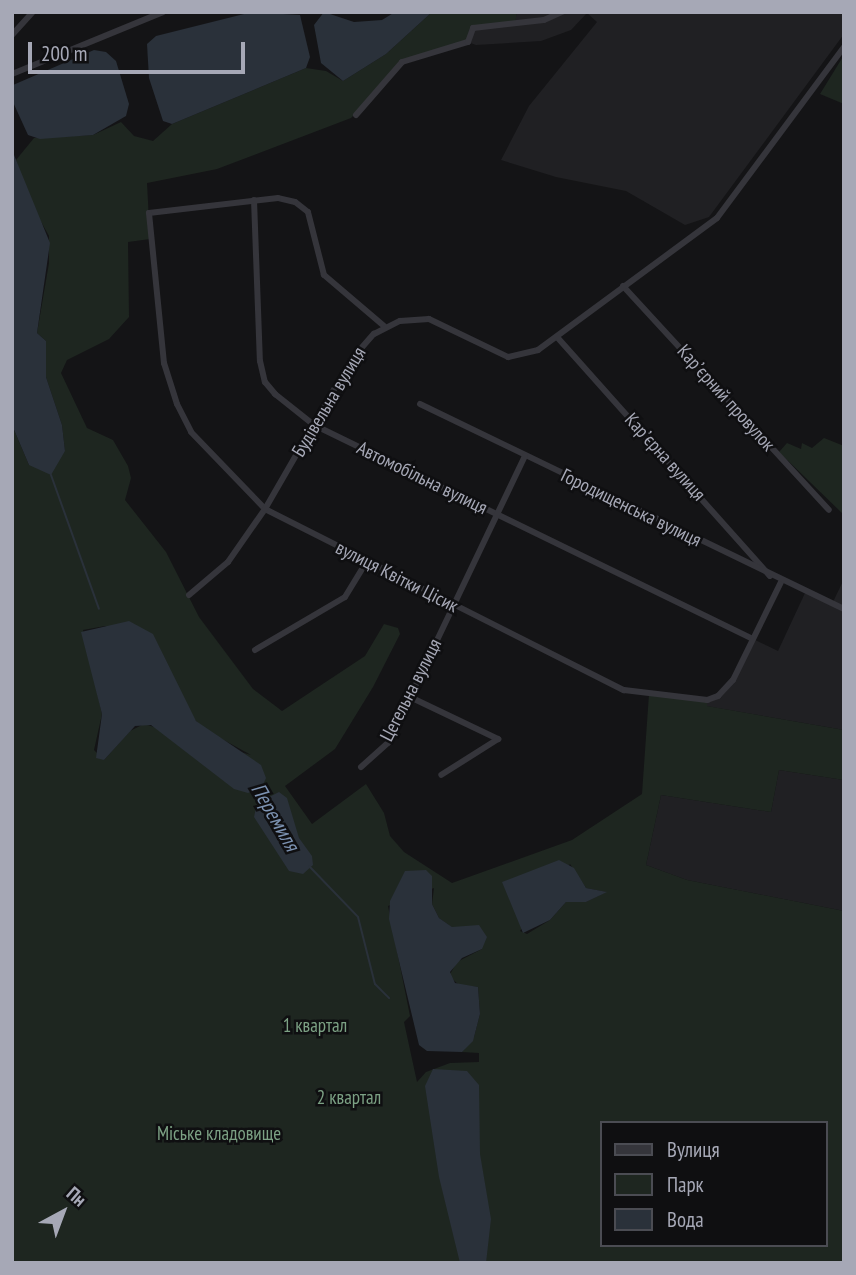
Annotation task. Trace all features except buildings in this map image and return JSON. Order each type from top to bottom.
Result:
[{"type":"street","points":[[12,35],[33,12]]},
{"type":"street","points":[[12,74],[163,12]]},
{"type":"street","points":[[356,116],[402,62],[468,42],[473,28],[544,20],[562,12]]},
{"type":"street","points":[[254,200],[278,198],[303,207],[324,275],[384,326],[410,319],[438,321],[500,354],[515,357],[529,355],[717,218],[844,47]]},
{"type":"street","name":"вулиця Квітки Цісик","points":[[254,200],[149,213],[164,363],[177,404],[191,432],[265,509],[615,688],[649,694],[707,700],[718,696],[730,685],[781,582]]},
{"type":"street","name":"Автомобільна вулиця","points":[[254,200],[254,279],[263,377],[275,394],[314,425],[753,639]]},
{"type":"street","name":"Карʼєрний провулок","points":[[623,286],[829,510]]},
{"type":"street","name":"Будівельна вулиця","points":[[189,595],[223,569],[265,509],[351,360],[384,326]]},
{"type":"street","name":"Карʼєрна вулиця","points":[[557,337],[772,578]]},
{"type":"street","name":"Городищенська вулиця","points":[[421,404],[772,578],[844,609]]},
{"type":"street","name":"Цегельна вулиця","points":[[361,766],[388,743],[525,456]]},
{"type":"street","points":[[255,650],[345,597],[367,562]]},
{"type":"street","points":[[410,698],[498,739],[441,775]]},
{"type":"shaded area","points":[[517,12],[844,12],[844,34],[709,217],[685,225],[626,191],[556,177],[501,160],[529,106],[597,22],[587,13],[571,30],[541,41],[476,45],[468,42],[473,28],[514,23]]},
{"type":"shaded area","points":[[844,579],[844,730],[706,706],[707,700],[723,693],[753,639],[778,651],[805,593],[832,604]]},
{"type":"shaded area","points":[[779,770],[844,780],[844,911],[687,880],[646,865],[661,795],[771,812]]},
{"type":"green space","points":[[432,12],[517,12],[515,23],[473,28],[468,42],[408,60],[351,118],[217,169],[147,183],[150,239],[128,242],[129,317],[109,339],[67,360],[61,373],[87,428],[113,440],[128,466],[131,478],[125,500],[166,552],[199,617],[253,689],[282,711],[365,656],[384,624],[398,628],[400,634],[373,687],[335,749],[285,786],[312,824],[366,784],[384,813],[390,836],[404,852],[452,883],[572,840],[642,794],[649,694],[707,700],[707,706],[844,730],[844,780],[779,770],[771,812],[661,795],[646,865],[687,880],[844,911],[844,1263],[12,1263],[12,425],[29,465],[65,451],[62,425],[46,377],[46,341],[37,333],[49,263],[49,236],[30,202],[16,160],[34,138],[93,135],[121,122],[134,136],[153,141],[172,124],[306,68],[326,71],[343,81],[386,54]],"holes":[[[105,626],[157,643],[190,714],[202,728],[251,755],[144,724],[130,731],[104,760],[94,750],[102,714],[83,630]],[[570,864],[586,888],[606,892],[586,902],[566,902],[550,920],[527,934],[520,931]],[[434,888],[432,904],[439,918],[482,949],[457,962],[449,976],[459,985],[478,987],[480,1014],[474,1037],[462,1052],[479,1053],[479,1062],[450,1063],[426,1072],[417,1082],[404,1022],[410,1016],[388,906]]]},
{"type":"green space","points":[[844,55],[844,104],[820,94]]},
{"type":"green space","points":[[824,438],[844,446],[844,515],[779,452],[787,443],[801,449],[802,443],[812,448]]},
{"type":"water","points":[[252,12],[300,15],[310,57],[306,68],[172,124],[163,121],[149,78],[147,44],[156,36]]},
{"type":"water","points":[[324,12],[354,22],[382,20],[395,12],[432,12],[386,54],[343,81],[321,63],[314,25]]},
{"type":"water","points":[[94,50],[106,52],[116,61],[129,104],[126,116],[93,135],[40,139],[28,135],[12,100],[13,85]]},
{"type":"water","points":[[12,150],[50,243],[37,333],[46,341],[46,377],[62,425],[65,451],[51,475],[29,465],[12,425]]},
{"type":"water","points":[[129,621],[153,634],[196,721],[261,765],[266,778],[262,787],[248,793],[234,789],[151,725],[135,726],[104,760],[96,758],[102,714],[81,632]]},
{"type":"water","points":[[279,792],[287,798],[299,838],[312,856],[313,865],[303,874],[289,871],[254,817],[257,803]]},
{"type":"water","points":[[559,860],[574,868],[586,888],[607,892],[586,902],[566,902],[550,920],[523,933],[502,882]]},
{"type":"water","points":[[426,870],[432,876],[432,904],[439,918],[452,927],[479,925],[487,937],[482,949],[462,958],[450,972],[455,983],[478,987],[480,1014],[473,1041],[462,1052],[427,1051],[419,1045],[389,919],[390,901],[405,871]]},
{"type":"water","points":[[433,1069],[467,1071],[479,1085],[480,1154],[491,1219],[486,1263],[460,1263],[439,1177],[425,1086]]},
{"type":"waterway","name":"Перемиля","points":[[51,475],[99,609]]},
{"type":"waterway","name":"Перемиля","points":[[259,788],[264,798]]},
{"type":"waterway","name":"Перемиля","points":[[309,866],[358,917],[375,984],[389,998]]},
{"type":"park label","name":"1 квартал","points":[[315,1026]]},
{"type":"park label","name":"2 квартал","points":[[349,1098]]},
{"type":"park label","name":"Міське кладовище","points":[[219,1134]]}]
